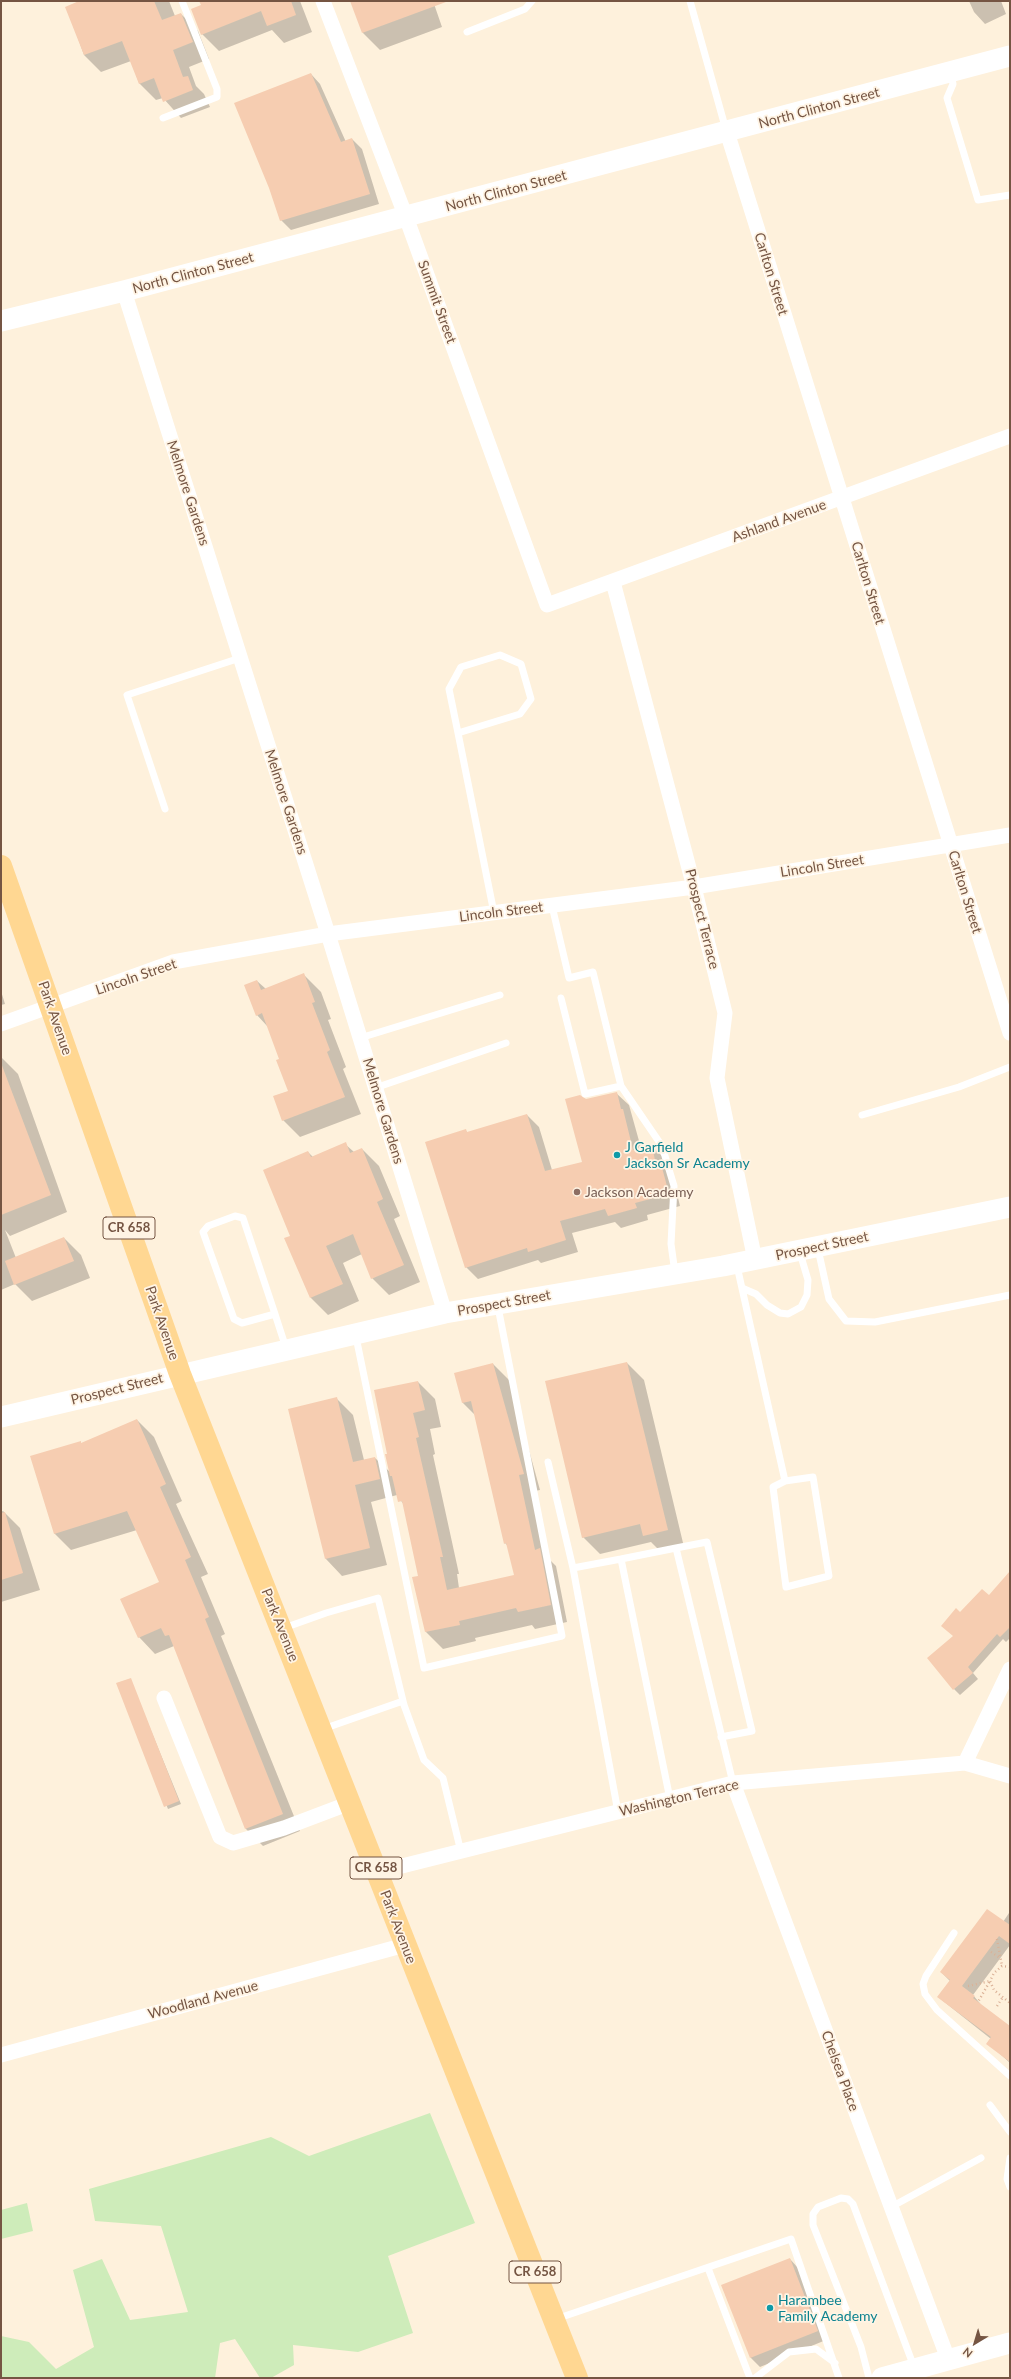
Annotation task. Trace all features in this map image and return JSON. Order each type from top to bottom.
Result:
[{"type":"main road","name":"Park Avenue","points":[[1,866],[180,1374],[577,2378]]},
{"type":"street","name":"Summit Street","points":[[323,1],[406,217],[547,605]]},
{"type":"street","name":"North Clinton Street","points":[[1,321],[124,291],[406,217],[1010,56]]},
{"type":"street","name":"Carlton Street","points":[[727,132],[1010,1033]]},
{"type":"street","name":"Melmore Gardens","points":[[124,291],[328,934],[445,1313]]},
{"type":"street","name":"Ashland Avenue","points":[[547,605],[1010,436]]},
{"type":"street","name":"Prospect Terrace","points":[[613,582],[694,887],[725,1013],[717,1078],[746,1262]]},
{"type":"street","name":"Lincoln Street","points":[[1,1024],[173,962],[328,934],[694,887],[1010,835]]},
{"type":"street","name":"Prospect Street","points":[[1,1417],[445,1313],[746,1262],[1010,1207]]},
{"type":"street","points":[[965,1763],[1010,1669]]},
{"type":"street","points":[[164,1698],[220,1837],[233,1843],[291,1825],[350,1803]]},
{"type":"street","name":"Washington Terrace","points":[[378,1872],[461,1852],[617,1806],[670,1799],[732,1783],[965,1763],[1010,1776]]},
{"type":"street","name":"Chelsea Place","points":[[732,1783],[948,2359]]},
{"type":"street","name":"Woodland Avenue","points":[[1,2055],[405,1945]]},
{"type":"street","points":[[882,2378],[910,2373],[948,2359],[1010,2343]]},
{"type":"lane","points":[[163,118],[217,97],[217,89],[182,1]]},
{"type":"lane","points":[[467,32],[525,9],[532,1]]},
{"type":"lane","points":[[690,1],[727,132]]},
{"type":"lane","points":[[951,72],[953,84],[946,98],[978,200],[1010,195]]},
{"type":"lane","points":[[458,733],[520,714],[531,698],[521,664],[500,656],[462,667],[449,689],[494,913]]},
{"type":"lane","points":[[165,809],[127,695],[240,658]]},
{"type":"lane","points":[[552,906],[569,978],[592,972],[621,1086],[662,1146],[674,1186],[671,1244],[675,1274]]},
{"type":"lane","points":[[360,1038],[500,995]]},
{"type":"lane","points":[[561,998],[584,1094],[621,1086]]},
{"type":"lane","points":[[376,1088],[506,1043]]},
{"type":"lane","points":[[862,1115],[959,1087],[1010,1067]]},
{"type":"lane","points":[[275,1314],[242,1323],[234,1319],[204,1232],[208,1226],[235,1216],[243,1218],[275,1314],[286,1350]]},
{"type":"lane","points":[[742,1288],[756,1294],[767,1305],[780,1313],[788,1314],[801,1307],[807,1295],[808,1249]]},
{"type":"lane","points":[[808,1249],[829,1299],[846,1322],[875,1322],[1010,1295]]},
{"type":"lane","points":[[746,1262],[742,1288],[785,1481]]},
{"type":"lane","points":[[355,1334],[424,1668],[562,1636],[497,1304]]},
{"type":"lane","points":[[548,1462],[573,1568],[617,1806]]},
{"type":"lane","points":[[813,1477],[829,1576],[786,1587],[773,1486],[785,1481],[813,1477]]},
{"type":"lane","points":[[573,1568],[707,1542],[752,1731],[721,1737]]},
{"type":"lane","points":[[676,1548],[732,1783]]},
{"type":"lane","points":[[621,1559],[670,1799]]},
{"type":"lane","points":[[281,1629],[326,1613],[378,1598],[403,1701],[424,1760],[443,1778],[461,1852]]},
{"type":"lane","points":[[321,1730],[403,1701]]},
{"type":"lane","points":[[954,1933],[926,1976],[923,1984],[925,1994],[937,2010],[1010,2076]]},
{"type":"lane","points":[[990,2106],[1010,2132]]},
{"type":"lane","points":[[891,2207],[981,2158]]},
{"type":"lane","points":[[1010,2158],[1007,2179],[1010,2187]]},
{"type":"lane","points":[[869,2378],[861,2347],[813,2225],[813,2214],[818,2207],[841,2198],[848,2199],[853,2204],[910,2373]]},
{"type":"lane","points":[[554,2320],[791,2239],[839,2378]]},
{"type":"lane","points":[[708,2268],[750,2378]]},
{"type":"lane","points":[[755,2378],[790,2352],[816,2349],[835,2363]]},
{"type":"path","points":[[997,1939],[1002,1966]]},
{"type":"path","points":[[991,1952],[1000,1959]]},
{"type":"path","points":[[978,2002],[994,1973],[1002,1966],[1010,1967]]},
{"type":"path","points":[[968,1986],[990,1981]]},
{"type":"path","points":[[990,1981],[994,1990],[1010,2003]]},
{"type":"path","points":[[997,2006],[1003,1997]]},
{"type":"green space","points":[[430,2113],[475,2223],[388,2256],[413,2333],[358,2352],[293,2345],[294,2365],[271,2378],[260,2378],[235,2339],[220,2343],[215,2378],[1,2378],[1,2336],[29,2342],[56,2369],[94,2347],[73,2270],[102,2259],[130,2320],[188,2312],[161,2226],[95,2221],[89,2189],[271,2137],[309,2156]]},
{"type":"green space","points":[[27,2203],[33,2231],[1,2239],[1,2210]]},
{"type":"building","points":[[79,1],[154,1],[162,20],[181,13],[193,42],[173,50],[183,77],[188,76],[193,90],[163,102],[154,78],[139,84],[122,41],[84,55],[65,7]]},
{"type":"building","points":[[199,1],[291,1],[296,15],[267,26],[261,11],[201,35],[191,9],[201,5]]},
{"type":"building","points":[[350,1],[446,1],[446,2],[362,33]]},
{"type":"building","points":[[311,73],[341,142],[352,138],[370,194],[280,221],[269,188],[234,103]]},
{"type":"building","points":[[304,973],[315,1002],[312,1003],[330,1050],[327,1052],[345,1097],[282,1121],[273,1096],[288,1091],[276,1060],[279,1059],[262,1013],[256,1016],[244,985],[257,980],[261,990]]},
{"type":"building","points":[[1,1063],[51,1195],[1,1215]]},
{"type":"building","points":[[617,1092],[621,1109],[623,1109],[633,1150],[652,1144],[655,1161],[660,1160],[669,1194],[635,1203],[637,1208],[608,1216],[605,1209],[560,1221],[566,1240],[528,1252],[527,1248],[465,1268],[425,1142],[466,1129],[467,1132],[527,1114],[545,1171],[582,1162],[565,1099],[580,1095],[586,1099]]},
{"type":"building","points":[[346,1142],[350,1153],[362,1148],[383,1199],[377,1202],[404,1265],[371,1279],[353,1234],[326,1246],[343,1284],[310,1298],[284,1238],[290,1236],[263,1170],[308,1151],[311,1157]]},
{"type":"building","points":[[64,1237],[74,1261],[14,1285],[5,1261]]},
{"type":"building","points":[[627,1362],[668,1530],[643,1536],[640,1524],[582,1538],[545,1381]]},
{"type":"building","points":[[493,1363],[524,1474],[519,1475],[535,1550],[540,1548],[551,1605],[518,1612],[516,1608],[459,1621],[460,1625],[425,1632],[412,1577],[418,1576],[402,1501],[398,1502],[392,1476],[390,1476],[374,1390],[418,1381],[425,1410],[413,1413],[419,1437],[416,1438],[443,1557],[440,1557],[447,1590],[514,1575],[506,1543],[504,1544],[471,1401],[462,1403],[454,1373]]},
{"type":"building","points":[[337,1397],[353,1462],[375,1457],[380,1479],[355,1485],[370,1548],[325,1559],[288,1409]]},
{"type":"building","points":[[137,1419],[166,1484],[160,1487],[191,1557],[185,1560],[209,1617],[205,1619],[283,1814],[245,1829],[169,1635],[165,1636],[161,1628],[138,1638],[120,1599],[159,1582],[127,1511],[54,1534],[30,1456],[81,1441],[81,1443]]},
{"type":"building","points":[[5,1512],[23,1573],[1,1580],[1,1513]]},
{"type":"building","points":[[1010,1571],[1010,1627],[1000,1637],[997,1634],[968,1667],[973,1673],[953,1690],[927,1658],[953,1636],[941,1626],[956,1608],[960,1612],[982,1589],[989,1595]]},
{"type":"building","points":[[131,1678],[179,1801],[164,1807],[116,1683]]},
{"type":"building","points":[[987,1909],[1010,1925],[1010,1944],[999,1936],[962,1986],[975,1996],[973,1998],[1010,2026],[1010,2062],[986,2044],[991,2037],[937,1997],[950,1980],[940,1972]]},
{"type":"building","name":"Harambee Family Academy","points":[[790,2258],[818,2331],[750,2358],[721,2285]]},
{"type":"place","name":"J Garfield Jackson Sr Academy","points":[[617,1155]]},
{"type":"place","name":"Jackson Academy","points":[[577,1192]]},
{"type":"place","name":"Harambee Family Academy","points":[[770,2308]]}]
